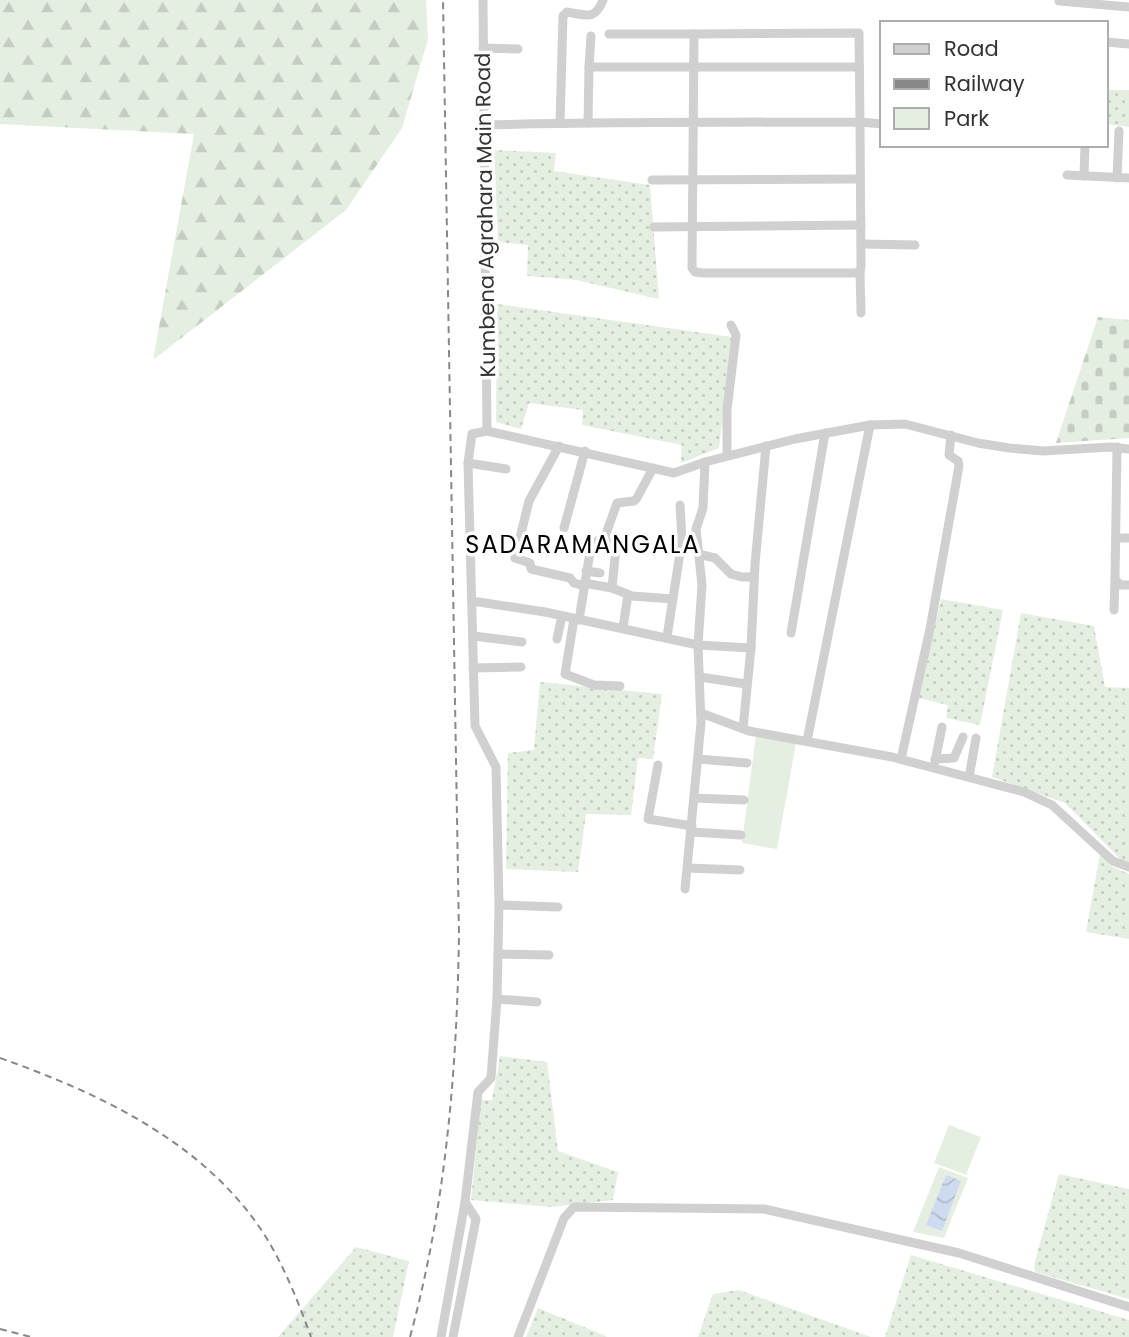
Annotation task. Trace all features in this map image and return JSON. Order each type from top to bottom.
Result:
[{"type":"street","name":"Kumbena Agrahara Main Road","points":[[483,0],[482,125],[487,431]]},
{"type":"street","points":[[561,123],[564,16],[567,12],[593,15],[599,11],[603,0]]},
{"type":"street","points":[[1059,1],[1129,7]]},
{"type":"street","points":[[609,34],[859,33],[861,313]]},
{"type":"street","points":[[694,34],[692,268],[695,272],[860,272]]},
{"type":"street","points":[[588,122],[591,36]]},
{"type":"street","points":[[1108,42],[1129,44]]},
{"type":"street","points":[[483,48],[518,49]]},
{"type":"street","points":[[589,67],[859,67]]},
{"type":"street","points":[[482,125],[588,122],[880,124]]},
{"type":"street","points":[[1117,178],[1119,131]]},
{"type":"street","points":[[1084,176],[1085,147]]},
{"type":"street","points":[[1067,175],[1129,178]]},
{"type":"street","points":[[652,180],[860,179]]},
{"type":"street","points":[[654,227],[861,225]]},
{"type":"street","points":[[861,244],[915,245]]},
{"type":"street","points":[[727,456],[727,417],[736,335],[731,325]]},
{"type":"street","points":[[441,1337],[465,1202],[478,1092],[491,1078],[497,999],[499,905],[496,767],[475,726],[468,463],[472,434],[487,431],[674,473],[766,446],[870,425],[905,424],[1009,449],[1129,449]]},
{"type":"street","points":[[807,741],[870,425]]},
{"type":"street","points":[[791,633],[825,433]]},
{"type":"street","points":[[901,759],[930,629],[959,467],[958,461],[949,455],[951,435]]},
{"type":"street","points":[[559,446],[529,500],[515,558],[530,563],[531,569],[570,578],[573,583],[583,577],[600,573]]},
{"type":"street","points":[[743,729],[766,446]]},
{"type":"street","points":[[1114,610],[1117,447]]},
{"type":"street","points":[[564,528],[585,451]]},
{"type":"street","points":[[685,889],[701,712],[698,645],[702,585],[695,529],[703,508],[705,462]]},
{"type":"street","points":[[468,463],[506,469]]},
{"type":"street","points":[[621,686],[594,685],[565,674],[591,546],[604,536],[617,503],[634,501],[653,468]]},
{"type":"street","points":[[667,638],[681,540],[680,505]]},
{"type":"street","points":[[604,536],[608,544],[616,547],[612,588]]},
{"type":"street","points":[[1116,538],[1129,538]]},
{"type":"street","points":[[681,540],[697,540]]},
{"type":"street","points":[[698,554],[715,558],[731,574],[754,577]]},
{"type":"street","points":[[583,577],[628,595],[673,599]]},
{"type":"street","points":[[1115,579],[1120,585],[1129,585]]},
{"type":"street","points":[[623,628],[628,595]]},
{"type":"street","points":[[472,601],[562,616],[698,645],[751,648]]},
{"type":"street","points":[[557,639],[562,616]]},
{"type":"street","points":[[473,636],[522,642]]},
{"type":"street","points":[[474,668],[521,667]]},
{"type":"street","points":[[700,677],[746,684]]},
{"type":"street","points":[[701,712],[743,729],[935,763],[969,777],[1024,792],[1052,805],[1113,861],[1129,867]]},
{"type":"street","points":[[935,763],[942,727]]},
{"type":"street","points":[[935,763],[954,758],[962,737]]},
{"type":"street","points":[[969,777],[975,738]]},
{"type":"street","points":[[698,759],[747,763]]},
{"type":"street","points":[[658,765],[648,820],[741,835]]},
{"type":"street","points":[[694,797],[744,800]]},
{"type":"street","points":[[688,868],[740,870]]},
{"type":"street","points":[[499,905],[558,907]]},
{"type":"street","points":[[498,954],[549,955]]},
{"type":"street","points":[[497,999],[537,1002]]},
{"type":"street","points":[[453,1337],[476,1219],[465,1202]]},
{"type":"street","points":[[518,1337],[564,1218],[574,1207],[764,1209],[959,1253],[1129,1307]]},
{"type":"green space","points":[[0,0],[426,0],[428,39],[402,128],[346,210],[153,360],[194,134],[0,124]]},
{"type":"green space","points":[[1108,90],[1129,90],[1129,127],[1108,124]]},
{"type":"green space","points":[[494,150],[556,153],[554,171],[650,185],[659,299],[576,280],[527,276],[528,245],[498,242]]},
{"type":"green space","points":[[497,304],[732,337],[719,448],[681,463],[682,445],[582,425],[583,410],[529,403],[521,429],[496,422]]},
{"type":"green space","points":[[1098,317],[1129,320],[1129,438],[1056,443]]},
{"type":"green space","points":[[941,599],[1003,610],[980,725],[946,718],[948,705],[919,698]]},
{"type":"green space","points":[[1021,613],[1094,626],[1105,687],[1129,688],[1129,863],[1121,860],[1065,803],[992,777]]},
{"type":"green space","points":[[540,682],[662,694],[653,759],[638,758],[631,815],[586,814],[578,872],[506,869],[508,753],[534,750]]},
{"type":"green space","points":[[756,735],[796,743],[777,849],[742,843]]},
{"type":"green space","points":[[1100,854],[1113,867],[1129,874],[1129,939],[1086,932]]},
{"type":"green space","points":[[500,1056],[547,1062],[558,1151],[618,1172],[613,1200],[550,1207],[471,1200],[481,1100],[492,1100]]},
{"type":"green space","points":[[949,1125],[981,1137],[966,1175],[934,1163]]},
{"type":"green space","points":[[939,1167],[968,1178],[944,1238],[913,1232]]},
{"type":"green space","points":[[1059,1174],[1129,1189],[1129,1299],[1035,1272],[1034,1265]]},
{"type":"green space","points":[[356,1247],[409,1261],[393,1337],[278,1337]]},
{"type":"green space","points":[[911,1255],[1129,1320],[1129,1337],[885,1337]]},
{"type":"green space","points":[[739,1290],[871,1337],[698,1337],[713,1294]]},
{"type":"green space","points":[[538,1308],[606,1336],[606,1337],[526,1337]]},
{"type":"water","points":[[946,1175],[961,1181],[942,1231],[926,1225]]},
{"type":"railway","points":[[410,1337],[433,1237],[441,1187],[452,1086],[458,985],[443,0]]},
{"type":"railway","points":[[0,1058],[111,1104],[179,1146],[210,1171],[238,1199],[270,1243],[290,1282],[311,1337]]},
{"type":"railway","points":[[0,1329],[31,1337]]},
{"type":"district","name":"SADARAMANGALA","points":[[583,544]]}]
